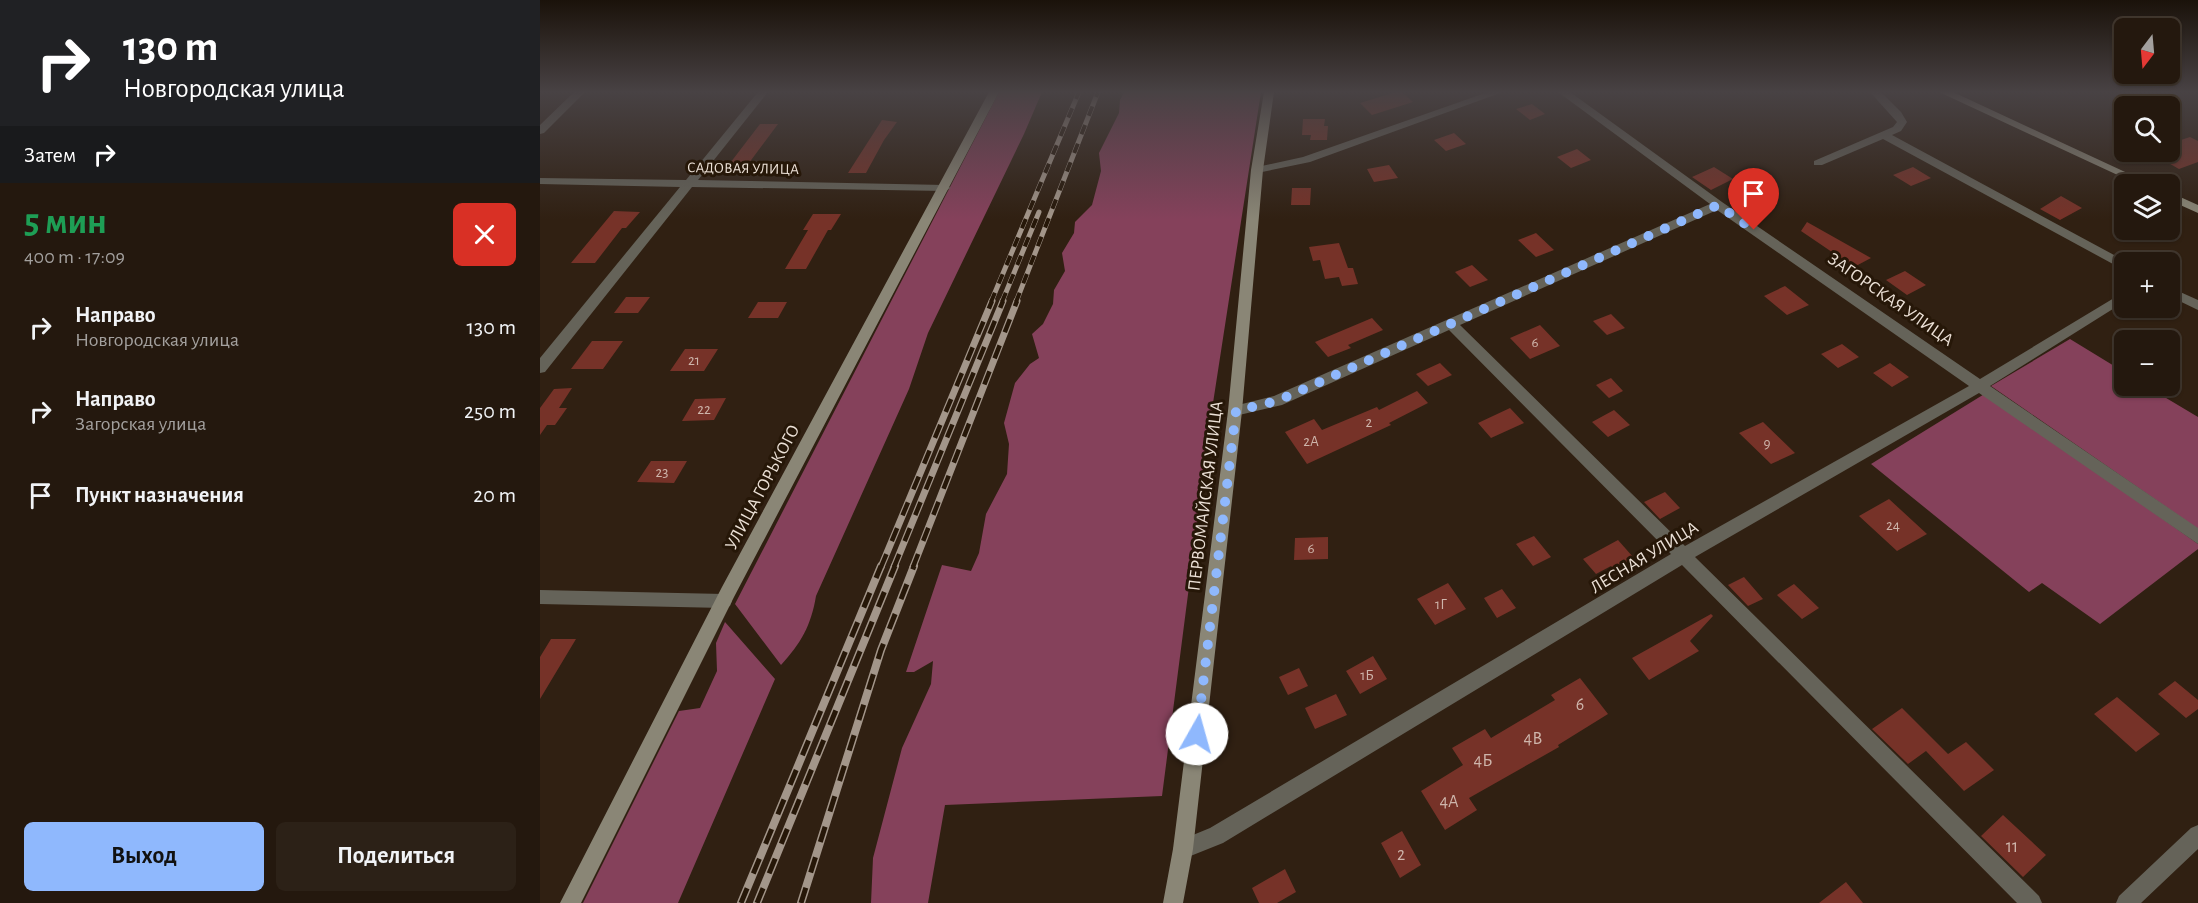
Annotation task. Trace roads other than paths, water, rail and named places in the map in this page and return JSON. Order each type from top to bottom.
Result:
[{"type":"street","points":[[540,368],[729,134]]},
{"type":"street","name":"УЛИЦА ГОРЬКОГО","points":[[570,903],[723,601],[972,134]]},
{"type":"street","name":"ПЕРВОМАЙСКАЯ УЛИЦА","points":[[1173,903],[1183,849],[1236,411],[1257,170],[1263,134]]},
{"type":"street","points":[[1257,170],[1306,160],[1379,134]]},
{"type":"street","name":"ЗАГОРСКАЯ УЛИЦА","points":[[1621,134],[1718,205],[2198,537]]},
{"type":"street","points":[[1818,163],[1888,134]]},
{"type":"street","points":[[2036,134],[2123,174]]},
{"type":"street","points":[[1885,136],[2114,261]]},
{"type":"street","name":"САДОВАЯ УЛИЦА","points":[[540,181],[945,188]]},
{"type":"street","points":[[2180,201],[2198,209]]},
{"type":"street","points":[[1236,411],[1277,401],[1718,205]]},
{"type":"street","points":[[2180,297],[2198,306]]},
{"type":"street","name":"ЛЕСНАЯ УЛИЦА","points":[[1183,849],[1216,836],[1684,555],[1981,385],[2114,302]]},
{"type":"street","points":[[1450,323],[2032,903]]},
{"type":"street","points":[[540,597],[723,601]]},
{"type":"street","points":[[2126,903],[2198,835]]},
{"type":"railway","points":[[991,302],[1061,134]]},
{"type":"railway","points":[[1016,302],[1082,134]]},
{"type":"railway","points":[[1002,302],[1039,212]]},
{"type":"railway","points":[[881,567],[992,301]]},
{"type":"railway","points":[[894,567],[1003,301]]},
{"type":"railway","points":[[913,567],[1017,301]]},
{"type":"railway","points":[[741,903],[881,566]]},
{"type":"railway","points":[[757,903],[895,566]]},
{"type":"railway","points":[[801,903],[881,650],[914,566]]}]
